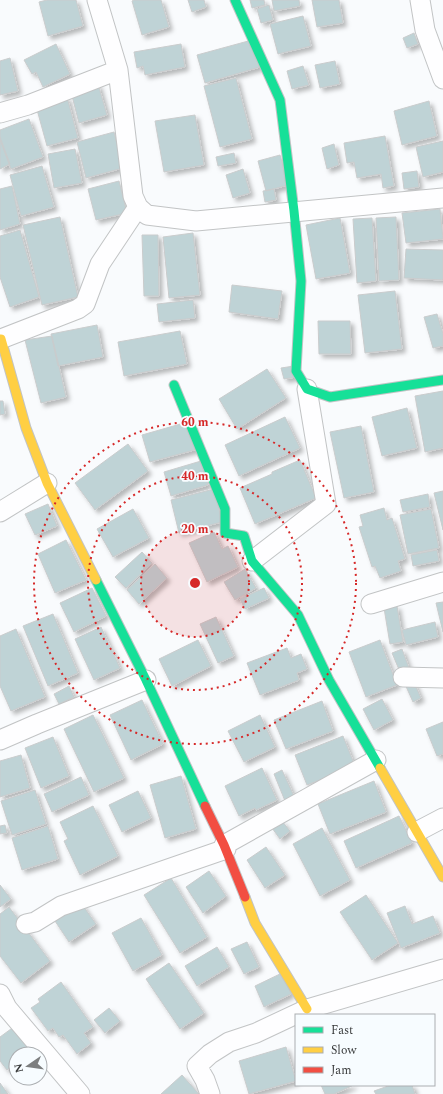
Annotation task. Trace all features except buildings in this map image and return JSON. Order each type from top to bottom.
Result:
[{"type":"street","points":[[97,0],[118,70],[133,196],[138,207],[147,215],[196,220],[443,198]]},
{"type":"street","points":[[236,0],[280,100],[301,281],[296,371],[307,389],[326,504],[252,561]]},
{"type":"street","points":[[420,0],[425,30],[443,79]]},
{"type":"street","points":[[0,114],[28,105],[118,70]]},
{"type":"street","points":[[138,207],[100,264],[84,304],[78,309],[1,339],[26,428],[47,483],[146,680],[225,847],[255,923],[307,1009]]},
{"type":"street","points":[[307,389],[330,397],[443,380]]},
{"type":"street","points":[[174,385],[225,509],[225,533],[244,536],[252,561],[298,615],[329,680],[443,877]]},
{"type":"street","points":[[0,512],[47,483]]},
{"type":"street","points":[[371,604],[443,582]]},
{"type":"street","points":[[403,676],[443,678]]},
{"type":"street","points":[[0,740],[146,680]]},
{"type":"street","points":[[26,924],[35,922],[61,906],[225,847],[376,760]]},
{"type":"street","points":[[418,832],[443,818]]},
{"type":"street","points":[[296,1014],[307,1009],[443,969]]},
{"type":"street","points":[[0,994],[7,1008],[80,1094]]},
{"type":"street","points":[[210,1094],[205,1080],[197,1066],[210,1054],[229,1042],[256,1033],[295,1015]]},
{"type":"traffic: fast","points":[[235,0],[280,100],[301,281],[296,371],[307,389],[330,397],[443,380]]},
{"type":"traffic: fast","points":[[174,385],[225,509],[225,533],[244,536],[252,561],[298,615],[329,680],[380,768]]},
{"type":"traffic: fast","points":[[96,580],[146,680],[205,806]]},
{"type":"traffic: slow","points":[[0,339],[26,428],[47,483],[96,580]]},
{"type":"traffic: slow","points":[[380,768],[443,877]]},
{"type":"traffic: slow","points":[[245,897],[255,923],[307,1009]]},
{"type":"traffic: jam","points":[[205,806],[224,845],[245,897]]}]
